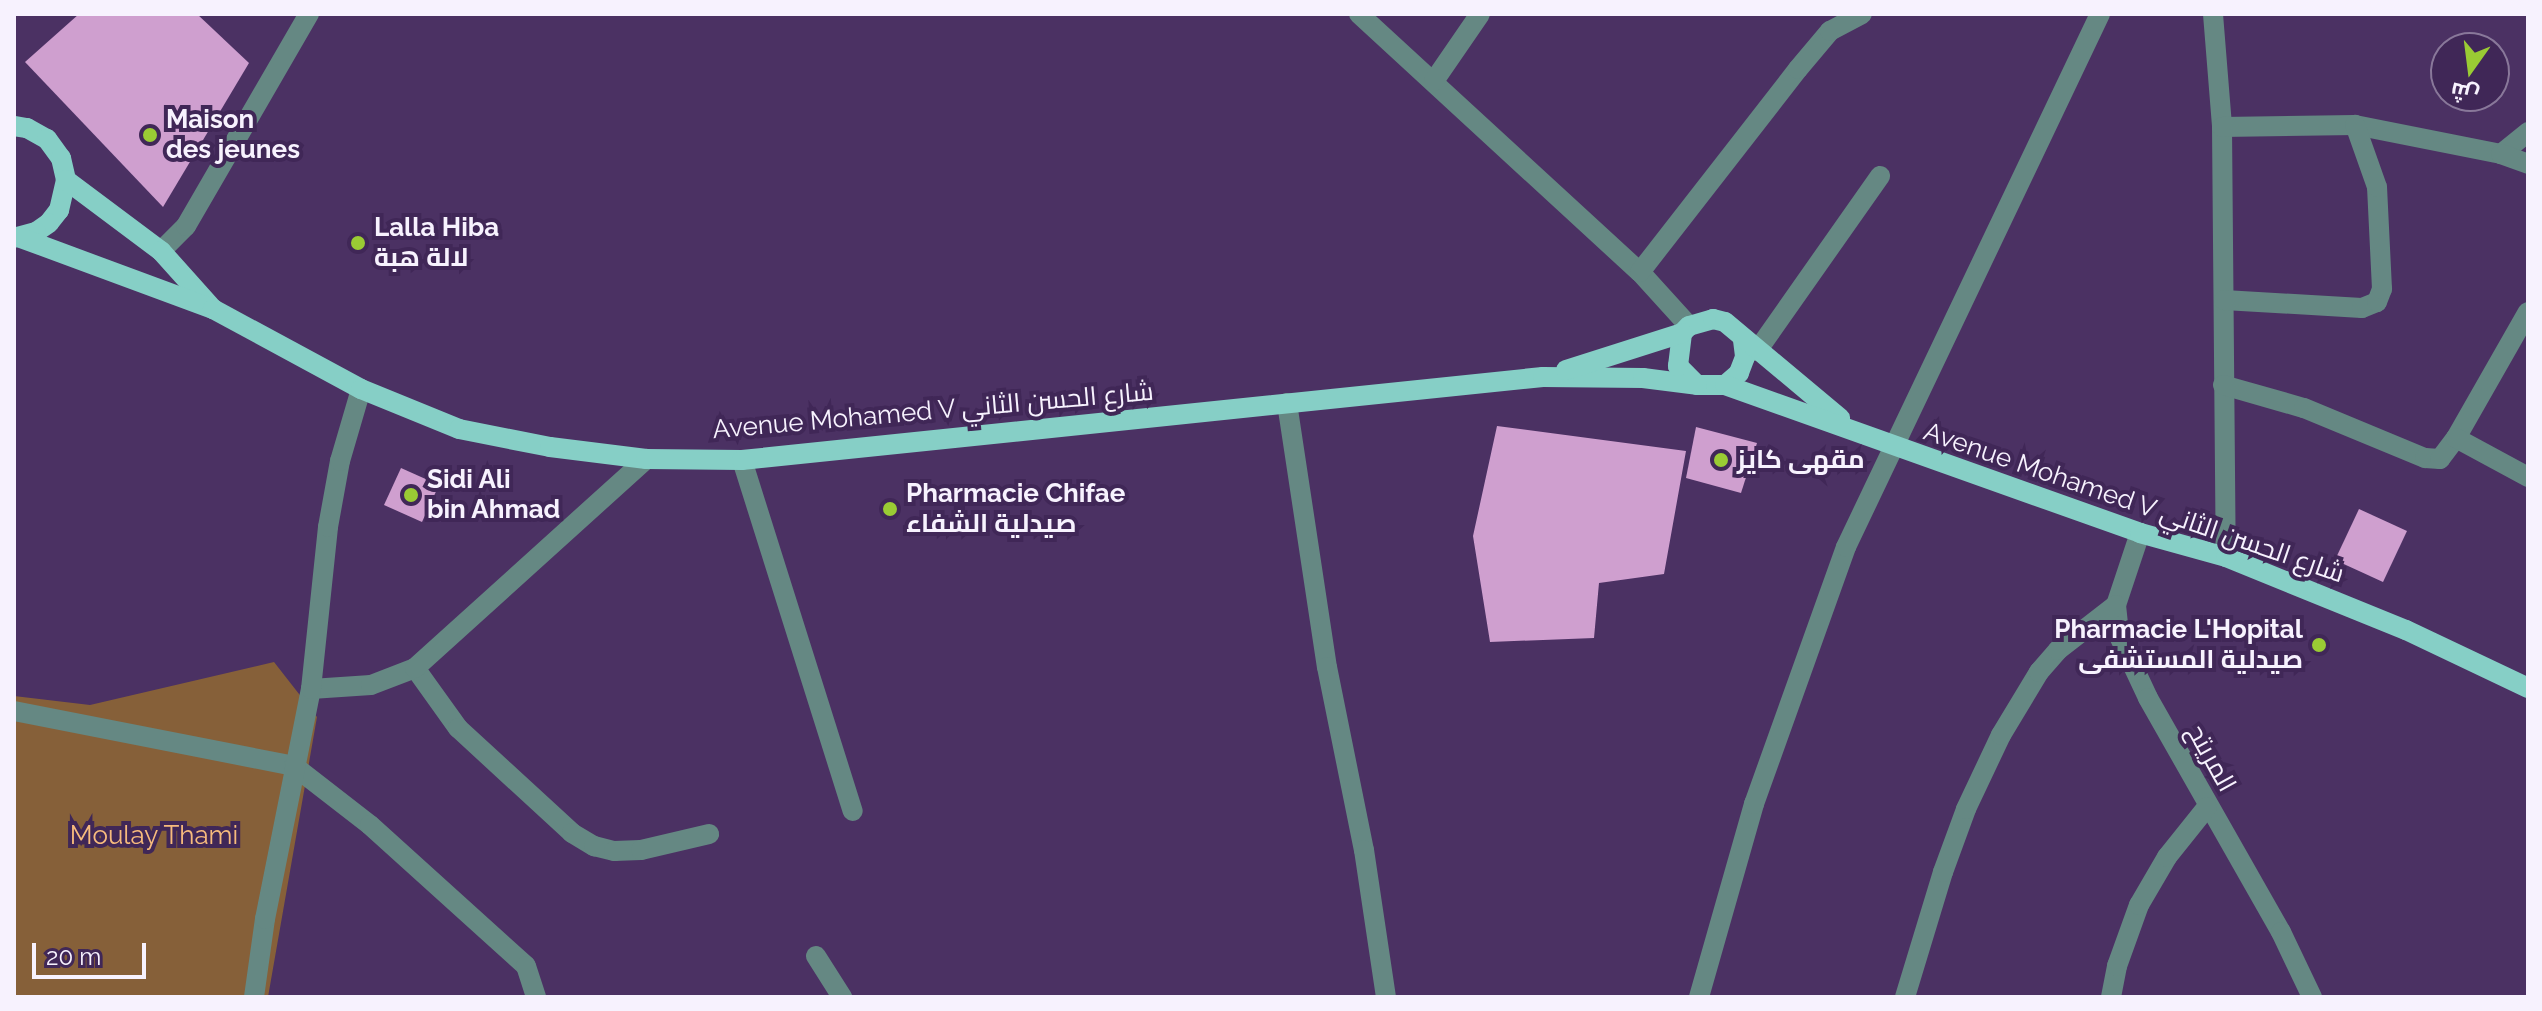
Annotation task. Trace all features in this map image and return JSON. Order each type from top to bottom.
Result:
[{"type":"main road","points":[[18,123],[47,139],[61,158],[66,180],[59,210],[36,232],[18,238]]},
{"type":"main road","name":"Avenue Mohamed V شارع الحسن الثاني","points":[[66,180],[161,251],[213,309]]},
{"type":"main road","name":"Avenue Mohamed V شارع الحسن الثاني","points":[[18,238],[213,309],[361,389],[459,429],[550,447],[646,459],[742,460],[1543,377],[1643,378],[1697,385]]},
{"type":"main road","points":[[1700,320],[1725,322],[1750,346],[1742,365],[1725,385],[1712,388],[1697,385],[1678,366],[1686,330],[1700,320]]},
{"type":"main road","name":"Avenue Mohamed V شارع الحسن الثاني","points":[[1543,377],[1686,330]]},
{"type":"main road","name":"Avenue Mohamed V شارع الحسن الثاني","points":[[1750,346],[1852,428]]},
{"type":"main road","name":"Avenue Mohamed V شارع الحسن الثاني","points":[[1725,385],[2140,533],[2226,557],[2406,630],[2528,688]]},
{"type":"street","points":[[161,251],[186,226],[309,14]]},
{"type":"street","points":[[1359,14],[1640,272],[1686,330]]},
{"type":"street","points":[[1434,81],[1480,14]]},
{"type":"street","points":[[1640,272],[1830,31],[1862,14]]},
{"type":"street","points":[[1699,997],[1754,804],[1856,521],[2100,14]]},
{"type":"street","points":[[2213,14],[2222,127],[2226,557]]},
{"type":"street","points":[[2222,127],[2355,125],[2501,154],[2528,164]]},
{"type":"street","points":[[2224,300],[2362,308],[2377,302],[2382,289],[2377,187],[2355,125]]},
{"type":"street","points":[[2501,154],[2528,132]]},
{"type":"street","points":[[1750,346],[1880,176]]},
{"type":"street","points":[[2223,385],[2304,408],[2425,458],[2440,459],[2456,438],[2528,312]]},
{"type":"street","points":[[254,997],[265,919],[311,689],[328,527],[340,461],[361,389]]},
{"type":"street","points":[[1287,403],[1327,667],[1364,850],[1386,997]]},
{"type":"street","points":[[2456,438],[2528,477]]},
{"type":"street","points":[[311,689],[371,685],[415,668],[646,459]]},
{"type":"street","points":[[742,460],[853,811]]},
{"type":"street","name":"المريتح","points":[[2140,533],[2116,605],[2119,636],[2148,698],[2207,807],[2281,932],[2312,997]]},
{"type":"street","points":[[1905,997],[1947,859],[1966,809],[2001,735],[2039,672],[2058,650],[2116,605]]},
{"type":"street","points":[[415,668],[458,728],[572,833],[594,846],[614,851],[641,850],[709,834]]},
{"type":"street","points":[[14,711],[294,766],[370,825],[526,966],[536,997]]},
{"type":"street","points":[[2111,997],[2117,966],[2139,905],[2167,857],[2207,807]]},
{"type":"street","points":[[816,956],[842,997]]},
{"type":"green space","name":"Moulay Thami","points":[[274,662],[317,717],[268,997],[14,997],[14,696],[90,705]]},
{"type":"building","name":"Maison des jeunes","points":[[79,14],[197,14],[249,63],[163,207],[25,62]]},
{"type":"building","points":[[1497,426],[1686,451],[1664,574],[1599,583],[1594,638],[1490,642],[1473,536]]},
{"type":"building","points":[[1696,427],[1757,443],[1741,493],[1686,478]]},
{"type":"building","name":"Sidi Ali bin Ahmad","points":[[401,468],[439,485],[422,522],[384,505]]},
{"type":"building","points":[[2359,509],[2407,531],[2383,582],[2335,560]]},
{"type":"place","name":"Maison des jeunes","points":[[150,135]]},
{"type":"place","name":"Lalla Hiba لالة هبة","points":[[358,243]]},
{"type":"place","name":"مقهى كايز","points":[[1721,460]]},
{"type":"place","name":"Sidi Ali bin Ahmad","points":[[411,495]]},
{"type":"place","name":"Pharmacie Chifae صيدلية الشفاء","points":[[890,509]]},
{"type":"place","name":"Pharmacie L'Hopital صيدلية المستشفى","points":[[2319,645]]}]
